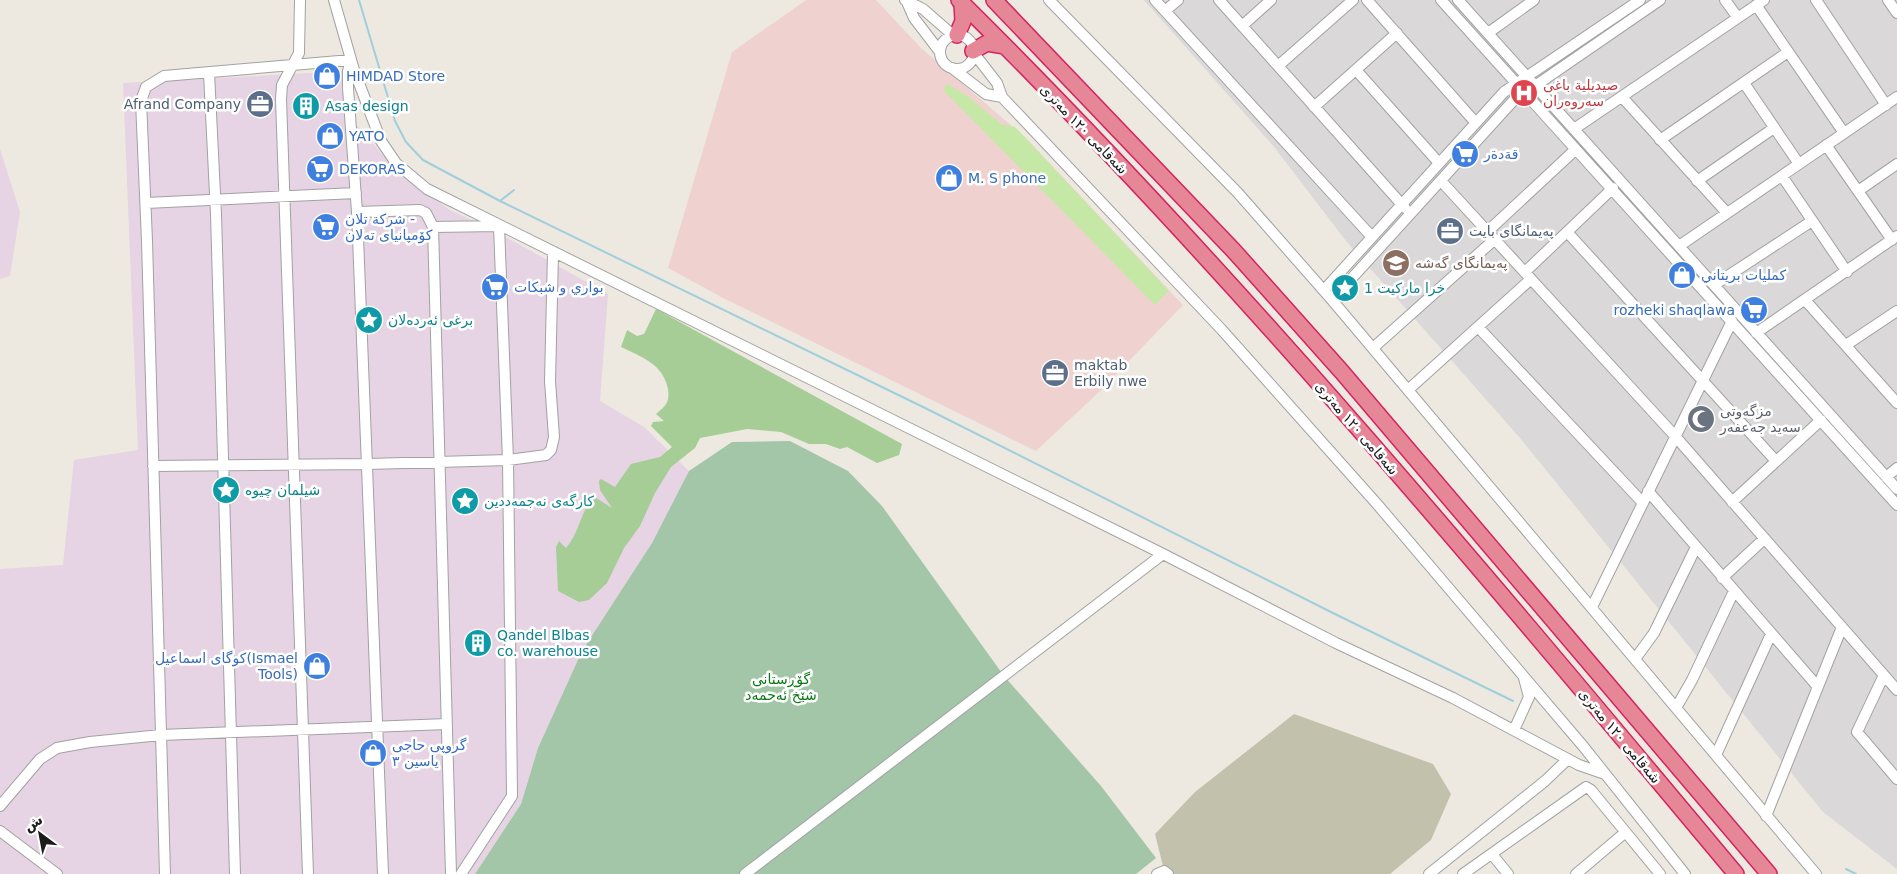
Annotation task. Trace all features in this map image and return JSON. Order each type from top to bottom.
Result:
[{"type":"highway","name":"شەقامی ١٢٠ مەتری","points":[[994,0],[1234,251],[1342,372],[1769,874]]},
{"type":"highway","name":"شەقامی ١٢٠ مەتری","points":[[960,2],[1005,46],[1153,202],[1344,412],[1736,874]]},
{"type":"highway","points":[[955,35],[963,21],[960,2]]},
{"type":"highway","points":[[973,51],[987,43],[1005,46]]},
{"type":"street","points":[[300,0],[299,53],[282,85],[281,99],[308,874]]},
{"type":"street","points":[[334,0],[351,60],[381,141],[396,163],[427,189],[1163,554],[1327,638],[1453,698],[1568,759],[1605,774]]},
{"type":"street","points":[[1049,0],[1238,193],[1324,290],[1816,874]]},
{"type":"street","points":[[1155,0],[1372,237]]},
{"type":"street","points":[[1166,11],[1178,0]]},
{"type":"street","points":[[1219,0],[1411,214]]},
{"type":"street","points":[[1242,26],[1270,0]]},
{"type":"street","points":[[1278,66],[1353,0]]},
{"type":"street","points":[[1367,0],[1475,122]]},
{"type":"street","points":[[1441,0],[1575,150],[1613,188],[1897,505]]},
{"type":"street","points":[[1458,0],[1897,489]]},
{"type":"street","points":[[1488,33],[1534,0]]},
{"type":"street","points":[[1324,290],[1475,122],[1514,83],[1640,0]]},
{"type":"street","points":[[1332,300],[1523,93],[1660,0]]},
{"type":"street","points":[[1725,0],[1738,18]]},
{"type":"street","points":[[1816,0],[1886,105]]},
{"type":"street","points":[[1888,0],[1897,13]]},
{"type":"street","points":[[906,1],[923,9],[955,35],[970,42],[973,51],[996,83],[1002,97],[1222,330],[1377,504],[1523,674],[1685,874]]},
{"type":"street","points":[[906,1],[914,18],[940,52],[943,62],[986,94],[1002,97]]},
{"type":"street","points":[[1574,129],[1760,3],[1788,52],[1844,133]]},
{"type":"street","points":[[1314,107],[1397,34]]},
{"type":"street","points":[[940,52],[944,41],[955,35]]},
{"type":"street","points":[[952,68],[961,68],[968,64],[973,51]]},
{"type":"street","points":[[1660,140],[1788,52]]},
{"type":"street","points":[[165,874],[146,203],[141,101],[146,87],[164,76],[351,60]]},
{"type":"street","points":[[351,60],[348,71],[348,88],[357,212],[383,874]]},
{"type":"street","points":[[1356,70],[1439,163]]},
{"type":"street","points":[[209,72],[216,200],[235,874]]},
{"type":"street","points":[[1744,83],[1799,164]]},
{"type":"street","points":[[1622,97],[1727,213]]},
{"type":"street","points":[[1678,246],[1897,97]]},
{"type":"street","points":[[1697,181],[1774,128]]},
{"type":"street","points":[[1756,333],[1894,238],[1826,145]]},
{"type":"street","points":[[1373,348],[1491,235],[1575,150]]},
{"type":"street","points":[[1858,191],[1897,164]]},
{"type":"street","points":[[1782,176],[1847,272]]},
{"type":"street","points":[[1442,182],[1675,436],[1897,690]]},
{"type":"street","points":[[1408,390],[1478,327],[1613,188]]},
{"type":"street","points":[[146,203],[356,193]]},
{"type":"street","points":[[357,212],[420,210],[426,213],[433,227],[441,460],[451,874]]},
{"type":"street","points":[[1714,286],[1812,221]]},
{"type":"street","points":[[433,227],[499,226]]},
{"type":"street","points":[[461,874],[512,796],[508,460],[499,226]]},
{"type":"street","points":[[1568,233],[1775,460]]},
{"type":"street","points":[[153,466],[368,464],[441,460],[508,460],[546,455],[551,450],[554,437],[550,381],[553,253]]},
{"type":"street","points":[[1805,300],[1895,397]]},
{"type":"street","points":[[1846,345],[1897,311]]},
{"type":"street","points":[[1592,607],[1732,321]]},
{"type":"street","points":[[1478,327],[1642,503]]},
{"type":"street","points":[[1732,502],[1775,460],[1821,420]]},
{"type":"street","points":[[1886,477],[1897,468]]},
{"type":"street","points":[[1648,491],[1818,687]]},
{"type":"street","points":[[1722,578],[1764,539]]},
{"type":"street","points":[[1635,659],[1654,633],[1696,547]]},
{"type":"street","points":[[745,874],[1163,554]]},
{"type":"street","points":[[1676,708],[1692,680],[1734,591]]},
{"type":"street","points":[[1766,816],[1842,627]]},
{"type":"street","points":[[1716,755],[1771,634]]},
{"type":"street","points":[[1514,730],[1529,697],[1523,674]]},
{"type":"street","points":[[1884,675],[1857,732],[1897,779]]},
{"type":"street","points":[[0,806],[40,759],[57,748],[90,742],[161,735],[446,724]]},
{"type":"street","points":[[1429,874],[1557,771],[1568,759]]},
{"type":"street","points":[[1464,874],[1586,787],[1591,790],[1660,874]]},
{"type":"street","points":[[0,831],[57,874]]},
{"type":"street","points":[[1576,874],[1589,870],[1620,836]]},
{"type":"street","points":[[1495,858],[1508,874]]},
{"type":"street","points":[[1157,874],[1164,871],[1168,874]]},
{"type":"shaded area","points":[[806,0],[876,0],[921,48],[1026,138],[1183,305],[1099,392],[1036,451],[725,299],[668,268],[732,52]]},
{"type":"shaded area","points":[[1144,0],[1897,0],[1897,869],[1823,812],[1520,438],[1346,241],[1275,148]]},
{"type":"shaded area","points":[[348,71],[353,121],[398,172],[450,210],[495,231],[608,294],[600,401],[644,427],[689,471],[652,543],[582,651],[538,748],[521,804],[475,874],[0,874],[0,569],[63,565],[74,460],[138,450],[123,83]]},
{"type":"shaded area","points":[[0,149],[20,212],[10,276],[0,279]]},
{"type":"shaded area","points":[[1294,714],[1433,764],[1451,794],[1431,840],[1390,874],[1165,874],[1155,834],[1195,792]]},
{"type":"green space","points":[[948,84],[970,98],[1001,124],[1015,127],[1169,291],[1155,305],[945,92],[943,88]]},
{"type":"green space","points":[[656,309],[902,444],[899,455],[877,463],[847,447],[840,449],[826,444],[809,444],[781,432],[747,429],[700,438],[695,448],[671,467],[655,493],[640,526],[624,548],[607,583],[589,600],[579,602],[558,591],[556,547],[559,541],[566,548],[574,536],[593,496],[612,508],[600,490],[599,481],[601,479],[615,487],[631,464],[660,457],[672,447],[651,426],[653,422],[664,421],[656,414],[668,401],[668,389],[662,373],[650,362],[621,347],[627,330],[637,336],[644,334]]},
{"type":"green space","name":"گۆڕستانی شێخ ئەحمەد","points":[[790,441],[848,471],[882,506],[1004,676],[1101,786],[1156,858],[1136,874],[475,874],[521,804],[538,748],[582,651],[652,543],[689,471],[732,442]]},
{"type":"waterway","points":[[359,0],[395,121],[406,142],[423,160],[500,201],[921,406],[1337,615],[1513,701]]},
{"type":"waterway","points":[[500,201],[514,190]]},
{"type":"waterway","points":[[1846,869],[1856,874]]},
{"type":"place","name":"HIMDAD Store","points":[[327,76]]},
{"type":"place","name":"صيديلیة باغی سەروەران","points":[[1524,93]]},
{"type":"place","name":"Afrand Company","points":[[260,104]]},
{"type":"place","name":"Asas design","points":[[306,106]]},
{"type":"place","name":"YATO","points":[[330,136]]},
{"type":"place","name":"قةدةر","points":[[1465,154]]},
{"type":"place","name":"DEKORAS","points":[[320,169]]},
{"type":"place","name":"M. S phone","points":[[949,178]]},
{"type":"place","name":"شركة تلان - کۆمپانیای تەلان","points":[[326,227]]},
{"type":"place","name":"پەیمانگای بایت","points":[[1450,231]]},
{"type":"place","name":"پەیمانگای گەشە","points":[[1396,263]]},
{"type":"place","name":"كمليات بريتاني","points":[[1682,275]]},
{"type":"place","name":"بواري و شبكات","points":[[495,287]]},
{"type":"place","name":"خرا ماركيت 1","points":[[1345,288]]},
{"type":"place","name":"rozheki shaqlawa","points":[[1754,310]]},
{"type":"place","name":"برغی ئەردەلان","points":[[369,320]]},
{"type":"place","name":"maktab Erbily nwe","points":[[1055,373]]},
{"type":"place","name":"مزگەوتی سەید جەعفەر","points":[[1701,419]]},
{"type":"place","name":"شيلمان چیوه","points":[[226,490]]},
{"type":"place","name":"کارگەی نەجمەددین","points":[[465,501]]},
{"type":"place","name":"Qandel Blbas co. warehouse","points":[[478,643]]},
{"type":"place","name":"كوگای اسماعیل(Ismael Tools)","points":[[317,666]]},
{"type":"place","name":"گروپی حاجی یاسین ٣","points":[[373,753]]}]
